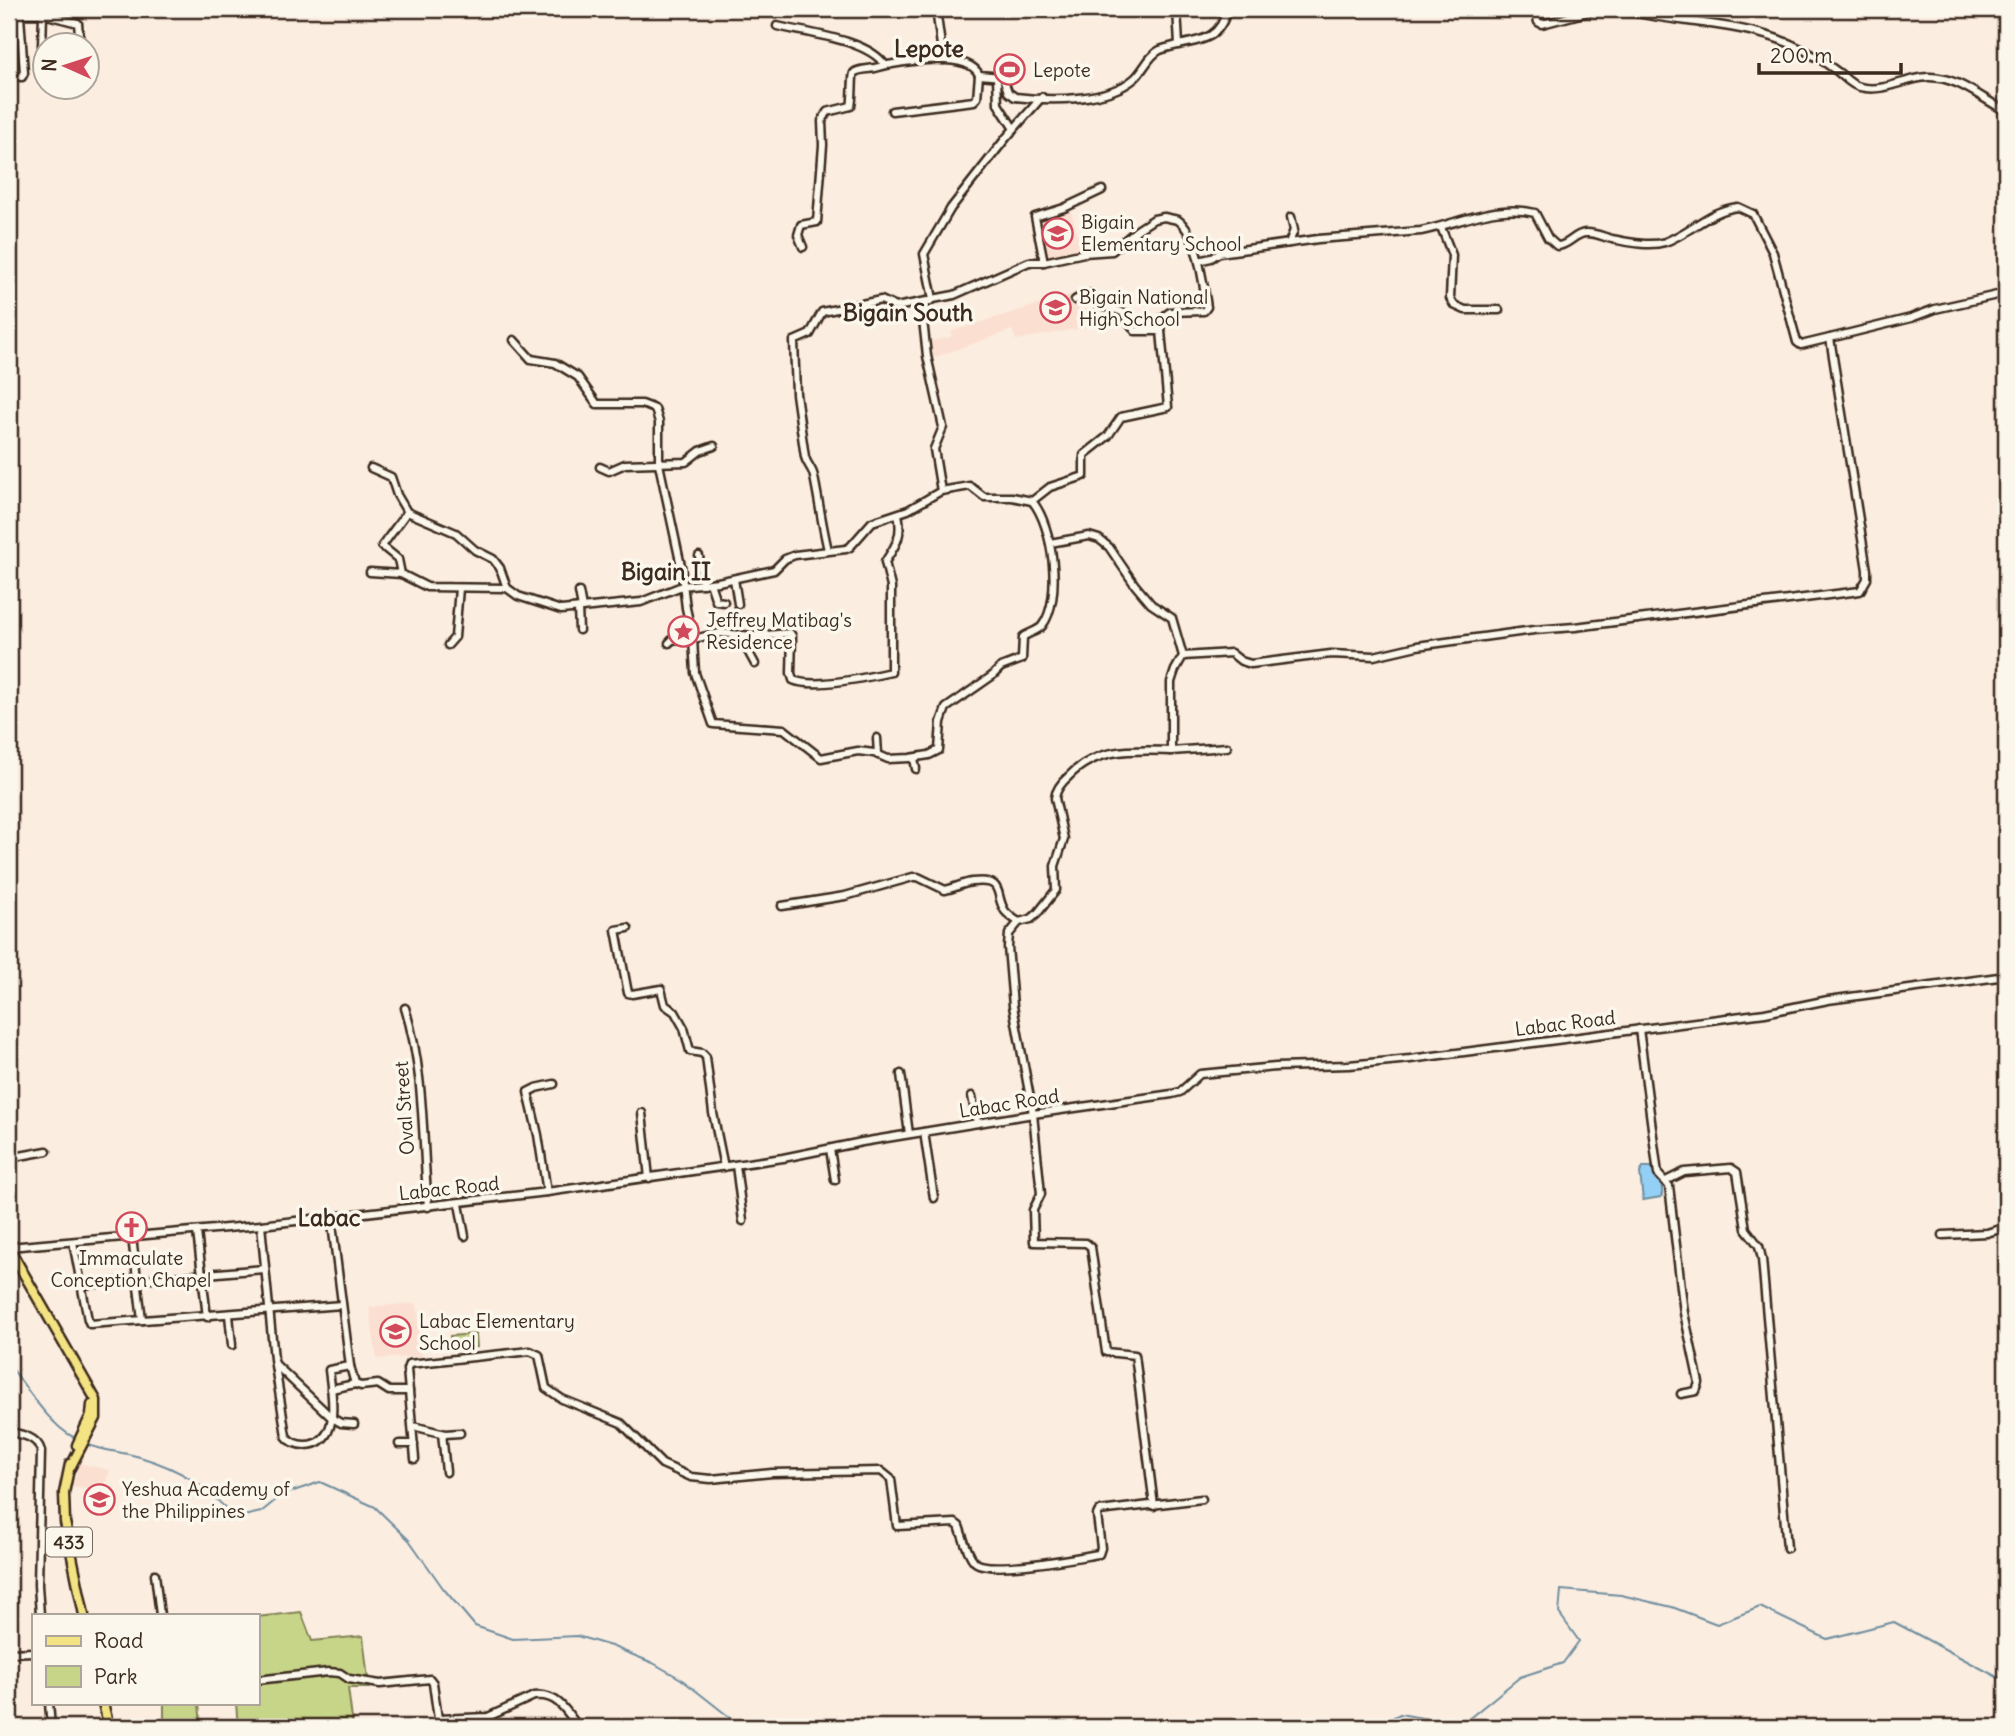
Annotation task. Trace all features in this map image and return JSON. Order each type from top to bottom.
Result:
[{"type":"main road","name":"433","points":[[9,1248],[84,1380],[92,1405],[90,1424],[72,1463],[64,1493],[65,1522],[84,1614]]},
{"type":"main road","points":[[103,1704],[108,1727]]},
{"type":"street","points":[[936,9],[943,60]]},
{"type":"street","points":[[1177,9],[1179,46]]},
{"type":"street","points":[[979,75],[1003,78],[1004,86],[1012,96],[1074,98],[1111,92],[1135,78],[1155,52],[1206,37],[1218,30],[1224,24],[1227,9]]},
{"type":"street","points":[[1535,9],[1538,22],[1542,24],[1599,9]]},
{"type":"street","points":[[1618,9],[1770,36],[1817,59],[1860,88],[1885,88],[1923,78],[1936,78],[1970,89],[2006,111]]},
{"type":"street","points":[[9,14],[43,14],[78,23],[79,32]]},
{"type":"street","points":[[42,32],[43,14]]},
{"type":"street","points":[[9,76],[22,76],[24,73],[20,16]]},
{"type":"street","points":[[777,26],[849,42],[876,55],[884,65]]},
{"type":"street","points":[[803,247],[798,235],[801,225],[817,222],[823,145],[822,121],[827,111],[851,106],[854,73],[884,65],[943,60],[968,64],[974,67],[979,75],[977,98],[974,101],[892,111]]},
{"type":"street","points":[[997,77],[999,104],[1014,129]]},
{"type":"street","points":[[941,491],[934,449],[943,427],[924,333],[923,311],[930,300],[924,263],[925,251],[936,238],[951,208],[1042,97]]},
{"type":"street","points":[[1044,262],[1035,217],[1064,208],[1102,190]]},
{"type":"street","points":[[1199,261],[1219,253],[1289,243],[1421,231],[1482,214],[1531,212],[1538,215],[1548,238],[1557,246],[1586,233],[1650,244],[1667,242],[1709,217],[1738,207],[1754,214],[1773,253],[1797,342],[1801,345],[2006,293]]},
{"type":"street","points":[[370,572],[401,574],[422,586],[507,588],[524,599],[558,610],[580,609],[640,601],[682,586],[707,584],[774,570],[785,559],[795,555],[850,547],[872,522],[898,514],[941,491],[970,486],[984,497],[1032,500],[1050,486],[1084,476],[1084,455],[1108,436],[1121,417],[1168,407],[1161,331],[1165,313],[1204,311],[1207,307],[1199,261],[1183,224],[1164,217],[1147,223],[1112,251],[1022,264],[954,295],[897,307],[881,300],[822,312],[810,334],[794,341],[796,394],[805,457],[813,472],[828,550]]},
{"type":"street","points":[[1289,243],[1294,230],[1291,217]]},
{"type":"street","points":[[1441,227],[1452,255],[1450,298],[1454,305],[1465,310],[1499,310]]},
{"type":"street","points":[[1075,300],[1090,294],[1098,304],[1122,312],[1135,331],[1161,331]]},
{"type":"street","points":[[1183,656],[1231,653],[1241,661],[1251,664],[1320,655],[1374,656],[1417,646],[1534,630],[1846,594],[1860,590],[1867,579],[1867,570],[1830,338]]},
{"type":"street","points":[[514,340],[531,359],[555,363],[578,377],[597,404],[642,404],[654,409],[659,420],[659,464],[681,566],[682,586],[693,638],[696,679],[713,724],[784,729],[821,758],[858,751],[878,754],[888,759],[914,758],[938,752],[941,722],[946,708],[1001,667],[1022,659],[1023,637],[1042,625],[1049,606],[1054,577],[1050,543],[1032,500]]},
{"type":"street","points":[[600,467],[609,471],[625,464],[686,462],[700,451],[714,446]]},
{"type":"street","points":[[371,468],[391,477],[407,512],[456,533],[475,550],[493,559],[500,568],[507,588]]},
{"type":"street","points":[[401,574],[398,559],[382,546],[407,512]]},
{"type":"street","points":[[669,643],[672,640],[720,633],[744,636],[790,633],[790,673],[793,680],[828,682],[891,672],[891,587],[886,562],[900,536],[898,514]]},
{"type":"street","points":[[1050,543],[1089,536],[1099,539],[1109,547],[1151,604],[1172,618],[1183,656],[1171,682],[1171,751]]},
{"type":"street","points":[[699,556],[707,584],[716,601],[724,602]]},
{"type":"street","points":[[734,579],[738,604]]},
{"type":"street","points":[[448,645],[455,637],[459,588]]},
{"type":"street","points":[[579,592],[579,630]]},
{"type":"street","points":[[744,636],[743,642],[755,664]]},
{"type":"street","points":[[877,738],[878,754]]},
{"type":"street","points":[[1154,1506],[1135,1355],[1106,1352],[1091,1247],[1086,1243],[1034,1242],[1033,1210],[1041,1194],[1033,1114],[1013,1006],[1008,957],[1009,934],[1018,922],[1031,919],[1037,914],[1056,890],[1055,869],[1064,839],[1055,796],[1066,779],[1084,762],[1102,754],[1227,747]]},
{"type":"street","points":[[914,758],[916,769]]},
{"type":"street","points":[[782,905],[845,896],[913,877],[927,880],[945,890],[964,883],[983,881],[998,889],[1005,911],[1018,922]]},
{"type":"street","points":[[628,928],[616,930],[628,993],[661,989],[665,1005],[674,1012],[684,1028],[690,1051],[702,1053],[706,1057],[713,1113],[724,1167]]},
{"type":"street","name":"Labac Road","points":[[9,1248],[197,1232],[460,1204],[724,1167],[977,1123],[1172,1094],[1180,1092],[1200,1074],[1276,1067],[1363,1065],[1639,1029],[2006,976]]},
{"type":"street","name":"Oval Street","points":[[405,1008],[414,1035],[419,1074],[428,1207]]},
{"type":"street","points":[[1639,1029],[1658,1174],[1666,1181],[1684,1313],[1699,1384],[1696,1391],[1681,1394]]},
{"type":"street","points":[[901,1074],[909,1135]]},
{"type":"street","points":[[547,1192],[528,1092],[554,1084]]},
{"type":"street","points":[[972,1096],[977,1123]]},
{"type":"street","points":[[642,1113],[649,1178]]},
{"type":"street","points":[[924,1132],[934,1198]]},
{"type":"street","points":[[830,1149],[835,1180]]},
{"type":"street","points":[[9,1158],[47,1151]]},
{"type":"street","points":[[736,1165],[743,1221]]},
{"type":"street","points":[[1666,1181],[1684,1172],[1731,1168],[1737,1172],[1745,1229],[1759,1246],[1762,1259],[1787,1548]]},
{"type":"street","points":[[460,1204],[465,1236]]},
{"type":"street","points":[[331,1216],[350,1366],[355,1384]]},
{"type":"street","points":[[261,1225],[268,1312],[286,1436],[289,1441],[308,1445],[323,1441],[328,1436],[332,1418],[329,1370],[350,1366]]},
{"type":"street","points":[[1943,1235],[1987,1233],[2006,1227]]},
{"type":"street","points":[[197,1232],[207,1317]]},
{"type":"street","points":[[132,1237],[142,1320]]},
{"type":"street","points":[[73,1242],[90,1324],[342,1305]]},
{"type":"street","points":[[82,1285],[264,1269]]},
{"type":"street","points":[[229,1315],[232,1345]]},
{"type":"street","points":[[415,1459],[408,1391],[407,1369],[410,1364],[535,1351],[541,1361],[546,1388],[562,1399],[621,1423],[662,1464],[681,1474],[711,1479],[772,1473],[881,1471],[891,1479],[897,1526],[955,1523],[959,1526],[973,1560],[979,1565],[1012,1567],[1099,1554],[1099,1511],[1202,1499]]},
{"type":"street","points":[[275,1364],[332,1418],[341,1423],[354,1424]]},
{"type":"street","points":[[331,1389],[355,1384],[378,1384],[389,1391],[408,1391]]},
{"type":"street","points":[[413,1426],[442,1433],[460,1433]]},
{"type":"street","points":[[9,1432],[24,1435],[40,1444],[40,1614]]},
{"type":"street","points":[[442,1433],[446,1472]]},
{"type":"street","points":[[399,1444],[414,1444]]},
{"type":"street","points":[[155,1574],[160,1614]]},
{"type":"street","points":[[9,1653],[32,1652]]},
{"type":"street","points":[[259,1680],[328,1672],[380,1684],[430,1679],[433,1683],[438,1723],[488,1717],[541,1695],[554,1698],[578,1727]]},
{"type":"street","points":[[50,1704],[51,1727]]},
{"type":"shaded area","name":"Bigain Elementary School","points":[[1070,207],[1081,251],[1045,258],[1036,215]]},
{"type":"shaded area","name":"Bigain National High School","points":[[1086,290],[1088,327],[1016,340],[1012,330],[930,359],[927,342],[951,337],[952,331]]},
{"type":"shaded area","name":"Labac Elementary School","points":[[417,1303],[422,1356],[377,1359],[369,1307]]},
{"type":"shaded area","points":[[79,1463],[110,1470],[102,1491],[72,1487]]},
{"type":"green space","points":[[476,1334],[477,1347],[451,1350],[450,1336]]},
{"type":"green space","points":[[301,1612],[312,1641],[363,1636],[369,1688],[348,1688],[353,1727],[238,1727],[236,1704],[259,1704],[259,1617]]},
{"type":"green space","points":[[164,1704],[199,1704],[201,1727],[164,1727]]},
{"type":"water","points":[[1643,1167],[1652,1167],[1661,1186],[1661,1197],[1643,1200],[1640,1173]]},
{"type":"waterway","points":[[9,1364],[47,1415],[75,1438]]},
{"type":"waterway","points":[[86,1444],[169,1467],[214,1496],[235,1518],[261,1512],[282,1495],[320,1482],[375,1507],[409,1540],[443,1588],[475,1626],[513,1639],[577,1636],[611,1646],[653,1663],[681,1679],[742,1727]]},
{"type":"waterway","points":[[1375,1727],[1400,1714],[1461,1725],[1520,1677],[1563,1663],[1579,1641],[1559,1613],[1561,1590],[1621,1595],[1672,1607],[1717,1624],[1760,1607],[1827,1639],[1894,1622],[1999,1678],[2006,1673]]},
{"type":"place","name":"Lepote","points":[[1010,70]]},
{"type":"place","name":"Bigain Elementary School","points":[[1058,233]]},
{"type":"place","name":"Bigain National High School","points":[[1056,308]]},
{"type":"place","name":"Jeffrey Matibag's Residence","points":[[683,631]]},
{"type":"place","name":"Immaculate Conception Chapel","points":[[131,1227]]},
{"type":"place","name":"Labac Elementary School","points":[[396,1332]]},
{"type":"place","name":"Yeshua Academy of the Philippines","points":[[99,1500]]},
{"type":"district","name":"Lepote","points":[[929,48]]},
{"type":"district","name":"Bigain South","points":[[908,312]]},
{"type":"district","name":"Bigain II","points":[[666,571]]},
{"type":"district","name":"Labac","points":[[329,1217]]}]
